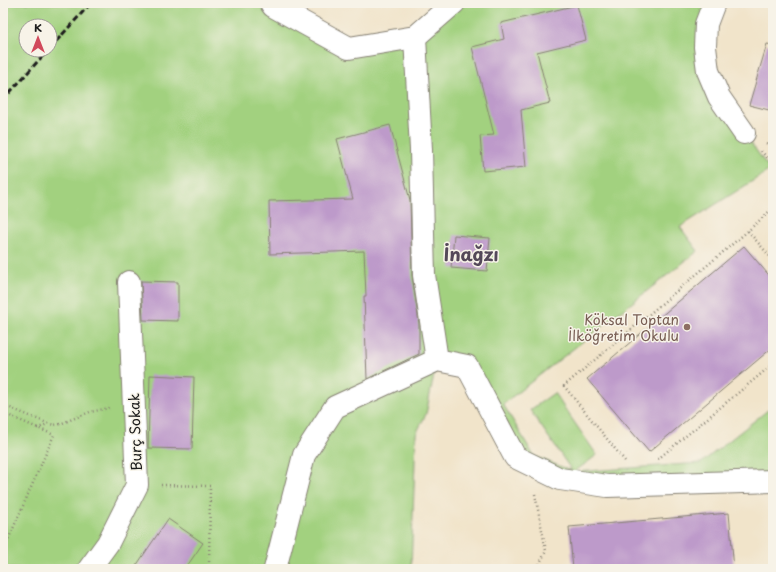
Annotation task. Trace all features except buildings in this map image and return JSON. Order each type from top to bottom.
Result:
[{"type":"street","points":[[271,3],[273,6],[349,48],[415,37],[454,3]]},
{"type":"street","points":[[714,3],[706,24],[705,47],[708,71],[719,97],[744,133]]},
{"type":"street","points":[[415,37],[421,150],[424,275],[437,360]]},
{"type":"street","name":"Burç Sokak","points":[[89,569],[108,543],[137,485],[129,282]]},
{"type":"street","points":[[275,569],[304,455],[335,407],[437,360],[467,366],[516,457],[560,479],[607,486],[773,480]]},
{"type":"path","points":[[626,462],[564,386],[748,231],[773,208]]},
{"type":"path","points":[[748,231],[773,260]]},
{"type":"path","points":[[653,463],[773,364]]},
{"type":"path","points":[[3,405],[47,423],[57,425],[93,411],[134,403]]},
{"type":"path","points":[[3,413],[54,435],[5,548],[3,547]]},
{"type":"path","points":[[36,428],[39,428],[47,423]]},
{"type":"path","points":[[537,569],[546,552],[534,493],[541,469]]},
{"type":"path","points":[[137,485],[210,486],[209,569]]},
{"type":"green space","points":[[3,3],[271,3],[349,48],[415,37],[454,3],[714,3],[705,47],[744,133],[770,170],[680,227],[698,251],[503,404],[534,456],[572,471],[530,410],[554,393],[597,455],[574,472],[701,463],[773,406],[773,481],[607,486],[515,457],[467,366],[437,360],[426,414],[416,434],[411,569],[3,569]]},
{"type":"green space","points":[[773,129],[773,156],[769,151]]},
{"type":"railway","points":[[58,39],[91,3]]},
{"type":"railway","points":[[3,100],[41,58]]},
{"type":"place","name":"Köksal Toptan İlköğretim Okulu","points":[[687,327]]},
{"type":"district","name":"İnağzı","points":[[471,253]]}]
